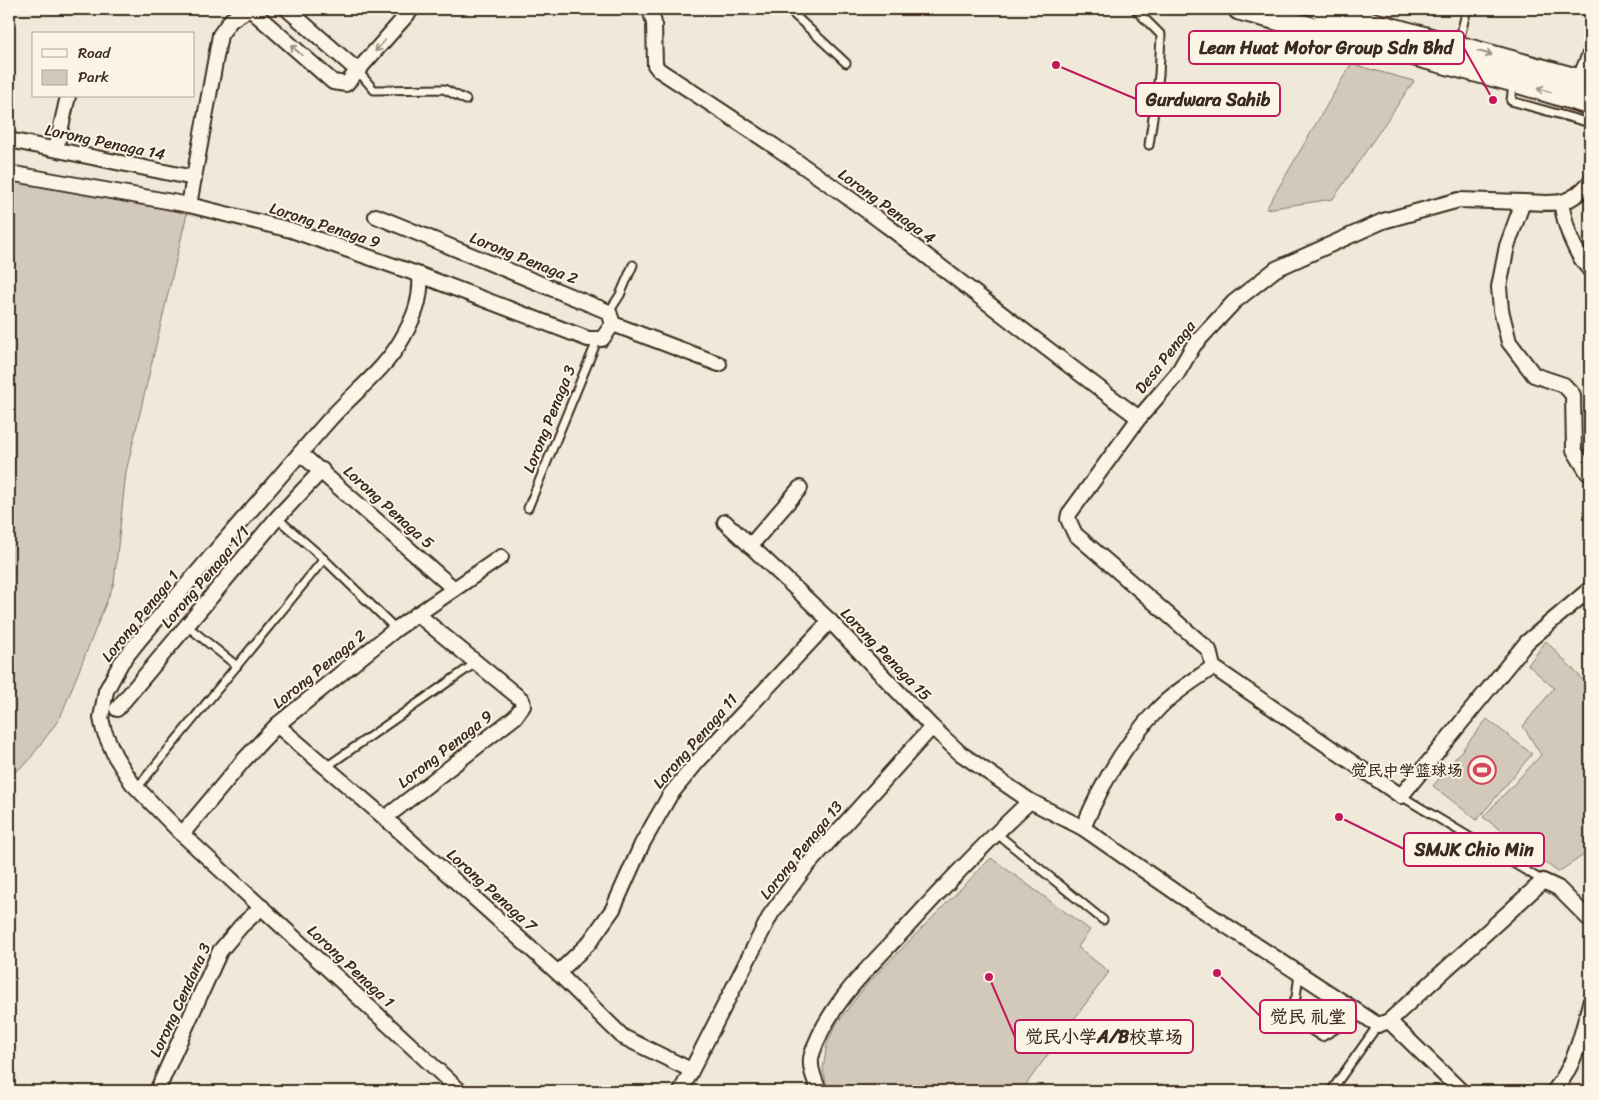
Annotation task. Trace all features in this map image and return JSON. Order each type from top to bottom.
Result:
[{"type":"main road","points":[[1239,9],[1514,81],[1590,104]]},
{"type":"main road","points":[[1320,9],[1585,81]]},
{"type":"street","points":[[189,205],[220,35],[231,20],[249,9],[333,82],[346,84],[412,9]]},
{"type":"street","points":[[287,9],[358,71]]},
{"type":"street","name":"Lorong Penaga 4","points":[[650,9],[654,23],[655,65],[659,70],[748,128],[889,227],[1030,338],[1139,418]]},
{"type":"street","points":[[1585,81],[1590,54]]},
{"type":"street","points":[[56,149],[68,98]]},
{"type":"street","name":"Lorong Penaga 14","points":[[9,140],[194,178]]},
{"type":"street","name":"Lorong Penaga 9","points":[[9,173],[189,205],[291,230],[420,275],[597,341]]},
{"type":"street","points":[[1590,182],[1578,196],[1561,203],[1568,233],[1584,263],[1590,270]]},
{"type":"street","name":"Desa Penaga","points":[[1213,667],[1209,650],[1075,534],[1068,519],[1069,514],[1139,418],[1177,374],[1194,345],[1234,302],[1276,269],[1383,221],[1459,200],[1561,203]]},
{"type":"street","points":[[1523,202],[1507,246],[1499,287],[1507,334],[1509,342],[1534,375],[1564,385],[1573,395],[1574,450],[1588,473]]},
{"type":"street","name":"Lorong Penaga 2","points":[[376,216],[719,364]]},
{"type":"street","name":"Lorong Penaga 1","points":[[420,275],[421,289],[417,309],[402,340],[378,370],[300,453],[140,639],[121,663],[106,691],[102,718],[104,731],[115,756],[137,788],[182,834],[460,1091]]},
{"type":"street","points":[[597,341],[606,334],[611,318]]},
{"type":"street","name":"Lorong Penaga 5","points":[[300,453],[322,470],[453,588]]},
{"type":"street","name":"Lorong Penaga 1/1","points":[[117,709],[277,518],[322,470]]},
{"type":"street","points":[[750,546],[800,488]]},
{"type":"street","name":"Lorong Penaga 15","points":[[725,522],[830,621],[932,727],[960,753],[1030,801],[1083,828],[1185,900],[1361,1014],[1383,1023],[1461,1091]]},
{"type":"street","name":"Lorong Penaga 2","points":[[182,834],[243,760],[277,725],[396,629],[453,588],[501,557]]},
{"type":"street","points":[[1083,828],[1119,758],[1159,708],[1213,667],[1401,796],[1527,642],[1590,589]]},
{"type":"street","points":[[417,614],[477,661]]},
{"type":"street","name":"Lorong Penaga 11","points":[[558,973],[590,942],[613,909],[642,844],[670,795],[697,762],[791,660],[830,621]]},
{"type":"street","name":"Lorong Penaga 9","points":[[385,818],[515,716],[523,706],[522,700],[477,661]]},
{"type":"street","name":"Lorong Penaga 7","points":[[277,725],[385,818],[558,973],[623,1037],[691,1070]]},
{"type":"street","name":"Lorong Penaga 13","points":[[681,1091],[771,914],[805,868],[932,727]]},
{"type":"street","points":[[819,1091],[812,1073],[811,1057],[820,1036],[837,1006],[866,970],[996,833],[1030,801]]},
{"type":"street","points":[[1383,1023],[1543,882],[1558,888],[1590,920]]},
{"type":"street","name":"Lorong Cendana 3","points":[[157,1091],[220,951],[241,926],[262,907]]},
{"type":"street","points":[[1554,1091],[1572,1061],[1580,1043],[1590,1003]]},
{"type":"lane","points":[[788,9],[846,63]]},
{"type":"lane","points":[[1136,9],[1160,35],[1159,75],[1149,145]]},
{"type":"lane","points":[[1458,46],[1467,9]]},
{"type":"lane","points":[[358,71],[374,90],[444,89],[466,100]]},
{"type":"lane","points":[[1514,81],[1511,101],[1590,123]]},
{"type":"lane","points":[[611,318],[634,265]]},
{"type":"lane","name":"Lorong Penaga 3","points":[[528,508],[597,341]]},
{"type":"lane","points":[[277,518],[324,559],[396,629]]},
{"type":"lane","points":[[137,788],[324,559]]},
{"type":"lane","points":[[187,626],[237,666]]},
{"type":"lane","points":[[326,767],[477,661]]},
{"type":"lane","points":[[1401,796],[1543,882]]},
{"type":"lane","points":[[996,833],[1103,920]]},
{"type":"lane","points":[[1299,974],[1296,997],[1287,1015],[1322,1037],[1361,1014]]},
{"type":"lane","points":[[1331,1091],[1383,1023]]},
{"type":"green space","points":[[1351,64],[1414,81],[1333,199],[1266,209]]},
{"type":"green space","points":[[9,173],[189,205],[126,472],[114,583],[60,718],[27,763],[9,776]]},
{"type":"green space","points":[[1546,641],[1590,687],[1590,851],[1558,872],[1483,817],[1541,755],[1523,726],[1554,688],[1528,665]]},
{"type":"green space","name":"觉民中学篮球场","points":[[1487,719],[1532,754],[1477,820],[1433,786]]},
{"type":"green space","points":[[991,858],[1090,930],[1078,947],[1109,972],[1021,1091],[828,1091],[823,1069],[827,1044],[837,1023],[868,983]]},
{"type":"place","name":"Gurdwara Sahib","points":[[1056,65]]},
{"type":"place","name":"Lean Huat Motor Group Sdn Bhd","points":[[1493,100]]},
{"type":"place","name":"觉民中学篮球场","points":[[1482,770]]},
{"type":"place","name":"SMJK Chio Min","points":[[1339,817]]},
{"type":"place","name":"觉民 礼堂","points":[[1217,973]]},
{"type":"place","name":"觉民小学A/B校草场","points":[[989,977]]}]
